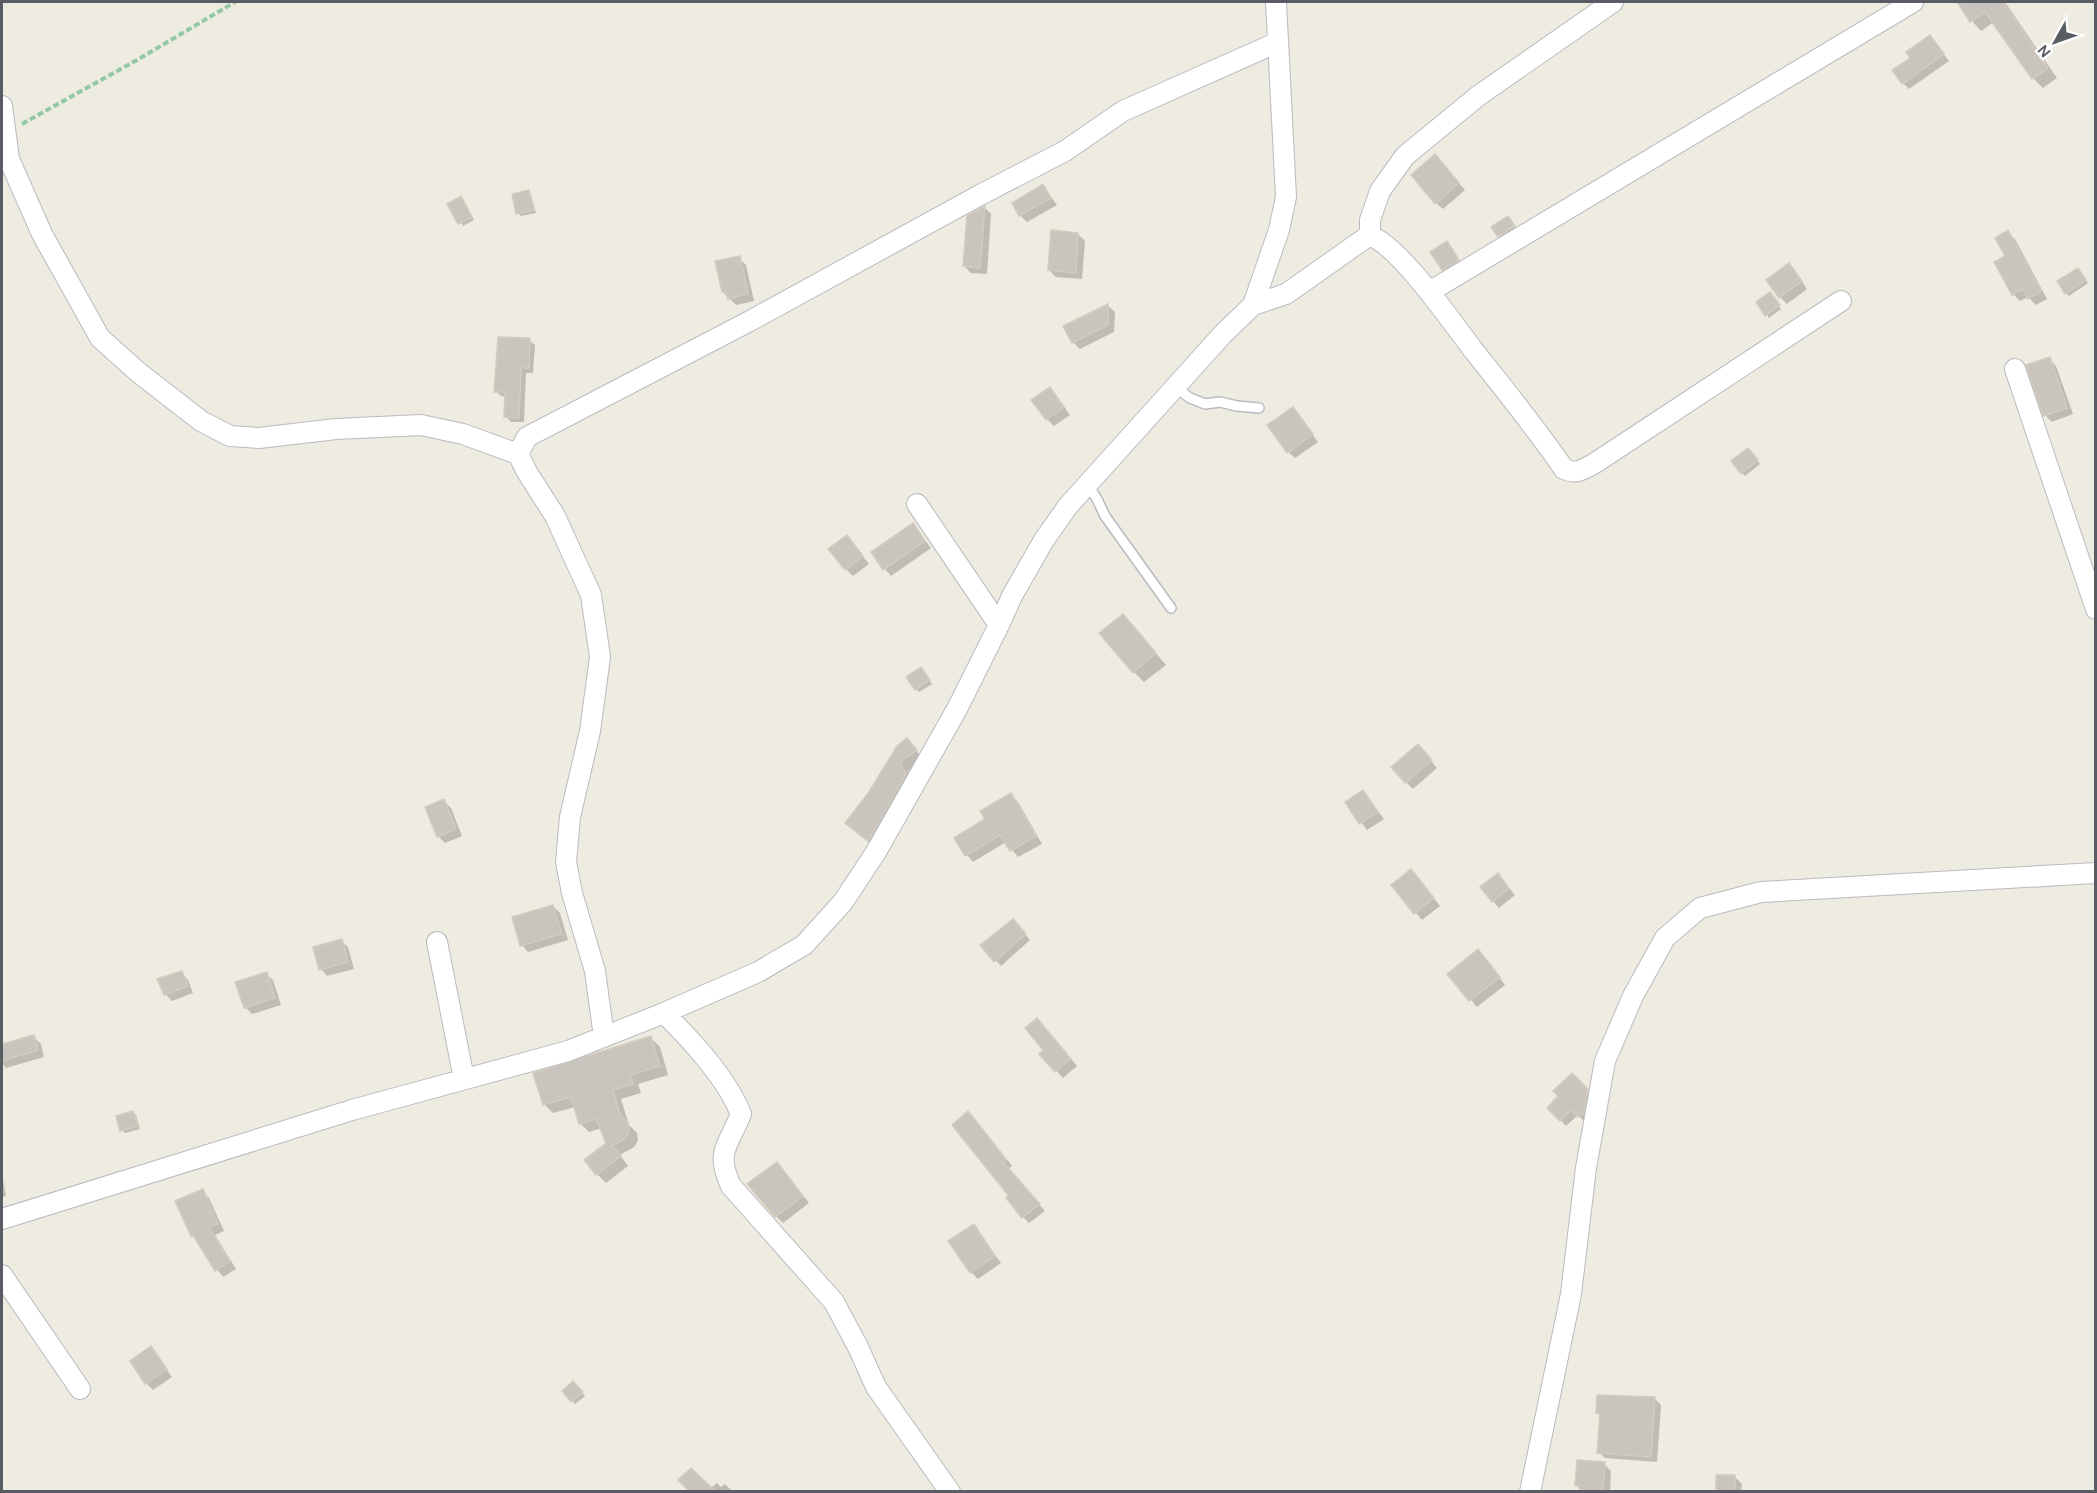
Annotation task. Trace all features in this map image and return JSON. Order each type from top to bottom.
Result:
[{"type":"street","points":[[1253,305],[1279,230],[1286,197],[1275,2]]},
{"type":"street","points":[[1370,236],[1370,220],[1380,190],[1405,156],[1478,96],[1613,2]]},
{"type":"street","points":[[1429,292],[1913,2]]},
{"type":"street","points":[[518,454],[527,437],[748,322],[1065,151],[1123,111],[1278,42]]},
{"type":"street","points":[[2,106],[9,159],[42,234],[100,338],[138,372],[201,421],[230,436],[259,438],[336,429],[421,425],[463,434],[518,454],[555,516],[591,595],[600,657],[590,731],[570,817],[566,862],[572,893],[595,971],[604,1037]]},
{"type":"street","points":[[1370,236],[1379,239],[1389,247],[1429,292],[1517,404],[1564,469],[1571,472],[1580,471],[1595,463],[1841,301]]},
{"type":"street","points":[[2,1219],[352,1110],[568,1051],[758,972],[804,945],[843,902],[876,852],[957,709],[1011,596],[1044,540],[1068,506],[1223,334],[1253,305],[1286,294],[1370,236]]},
{"type":"street","points":[[2015,369],[2096,609]]},
{"type":"street","points":[[916,504],[999,625]]},
{"type":"street","points":[[1530,1491],[1571,1294],[1587,1168],[1605,1061],[1633,996],[1665,938],[1700,908],[1761,892],[2096,873]]},
{"type":"street","points":[[437,942],[464,1079]]},
{"type":"street","points":[[664,1013],[690,1038],[736,1101],[741,1114],[722,1155],[724,1171],[731,1186],[834,1302],[876,1387],[950,1491]]},
{"type":"street","points":[[2,1275],[80,1389]]},
{"type":"lane","points":[[1175,387],[1190,398],[1205,404],[1220,402],[1259,408]]},
{"type":"lane","points":[[1087,484],[1105,516],[1171,609]]},
{"type":"path","points":[[5,133],[137,60],[235,2]]},
{"type":"building","points":[[1957,2],[2003,2],[2048,68],[2032,79],[1985,12],[1970,22]]},
{"type":"building","points":[[1930,35],[1944,54],[1902,84],[1892,70],[1910,58],[1906,52]]},
{"type":"building","points":[[1435,154],[1459,183],[1435,204],[1411,175]]},
{"type":"building","points":[[1043,184],[1051,198],[1019,216],[1012,203]]},
{"type":"building","points":[[529,190],[534,210],[516,214],[512,194]]},
{"type":"building","points":[[461,196],[472,217],[458,224],[447,204]]},
{"type":"building","points":[[985,206],[980,268],[963,266],[967,216]]},
{"type":"building","points":[[1508,216],[1515,226],[1498,237],[1491,227]]},
{"type":"building","points":[[1051,230],[1078,233],[1076,273],[1048,270]]},
{"type":"building","points":[[2008,230],[2041,291],[2028,299],[2023,289],[2012,295],[1994,262],[2005,256],[1995,238]]},
{"type":"building","points":[[1447,241],[1459,260],[1442,270],[1430,252]]},
{"type":"building","points":[[740,256],[748,294],[728,299],[726,292],[722,292],[715,261]]},
{"type":"building","points":[[1789,263],[1802,281],[1779,298],[1766,280]]},
{"type":"building","points":[[2078,268],[2086,280],[2065,294],[2057,281]]},
{"type":"building","points":[[1770,292],[1780,305],[1765,316],[1756,302]]},
{"type":"building","points":[[1108,304],[1108,325],[1072,343],[1063,326]]},
{"type":"building","points":[[498,337],[530,338],[529,368],[521,368],[519,418],[504,417],[505,392],[494,392]]},
{"type":"building","points":[[2050,357],[2067,408],[2043,416],[2026,365]]},
{"type":"building","points":[[1050,387],[1064,407],[1046,420],[1031,400]]},
{"type":"building","points":[[1293,407],[1313,434],[1287,453],[1267,425]]},
{"type":"building","points":[[1748,448],[1758,460],[1741,474],[1731,461]]},
{"type":"building","points":[[913,523],[925,541],[883,570],[871,552]]},
{"type":"building","points":[[847,535],[863,556],[845,570],[828,549]]},
{"type":"building","points":[[1123,614],[1156,653],[1133,673],[1099,633]]},
{"type":"building","points":[[921,667],[930,680],[915,690],[906,677]]},
{"type":"building","points":[[907,738],[917,750],[900,762],[906,774],[868,841],[845,823],[869,792],[897,746]]},
{"type":"building","points":[[1418,744],[1432,760],[1405,783],[1391,767]]},
{"type":"building","points":[[1363,790],[1378,812],[1359,824],[1345,802]]},
{"type":"building","points":[[1011,793],[1036,836],[1010,851],[1000,835],[965,856],[954,838],[985,819],[980,811]]},
{"type":"building","points":[[444,799],[456,829],[437,837],[425,807]]},
{"type":"building","points":[[1411,869],[1434,898],[1414,914],[1391,885]]},
{"type":"building","points":[[1498,873],[1509,888],[1492,902],[1480,887]]},
{"type":"building","points":[[553,905],[562,934],[520,946],[512,917]]},
{"type":"building","points":[[1013,919],[1026,934],[994,962],[980,945]]},
{"type":"building","points":[[342,939],[348,962],[319,970],[313,947]]},
{"type":"building","points":[[1478,949],[1500,977],[1469,1001],[1447,974]]},
{"type":"building","points":[[182,971],[188,986],[164,995],[157,979]]},
{"type":"building","points":[[267,972],[275,998],[244,1008],[235,982]]},
{"type":"building","points":[[1037,1018],[1071,1059],[1055,1072],[1039,1054],[1043,1050],[1025,1028]]},
{"type":"building","points":[[34,1035],[38,1050],[2,1061],[2,1044]]},
{"type":"building","points":[[651,1036],[660,1066],[630,1075],[633,1084],[613,1090],[620,1115],[628,1123],[629,1131],[626,1138],[612,1146],[621,1156],[596,1175],[584,1160],[606,1143],[596,1119],[579,1124],[571,1097],[543,1105],[533,1073]]},
{"type":"building","points":[[1572,1073],[1588,1089],[1584,1112],[1578,1117],[1571,1110],[1560,1121],[1547,1108],[1558,1096],[1553,1091]]},
{"type":"building","points":[[133,1111],[138,1126],[120,1131],[116,1116]]},
{"type":"building","points":[[968,1111],[1006,1159],[1003,1162],[1040,1204],[1022,1218],[1006,1198],[1008,1195],[952,1125]]},
{"type":"building","points":[[777,1162],[803,1196],[775,1217],[747,1184]]},
{"type":"building","points":[[203,1189],[218,1224],[209,1227],[230,1261],[215,1271],[193,1235],[191,1236],[175,1201]]},
{"type":"building","points":[[974,1224],[995,1256],[970,1273],[948,1241]]},
{"type":"building","points":[[151,1346],[167,1369],[145,1384],[130,1361]]},
{"type":"building","points":[[573,1381],[583,1392],[571,1402],[562,1391]]},
{"type":"building","points":[[1597,1395],[1655,1397],[1651,1457],[1597,1453],[1600,1414],[1596,1413]]},
{"type":"building","points":[[1577,1460],[1605,1462],[1603,1491],[1580,1491],[1580,1486],[1575,1486]]},
{"type":"building","points":[[691,1468],[715,1491],[689,1491],[678,1480]]},
{"type":"building","points":[[1716,1475],[1735,1475],[1735,1491],[1716,1491]]}]
